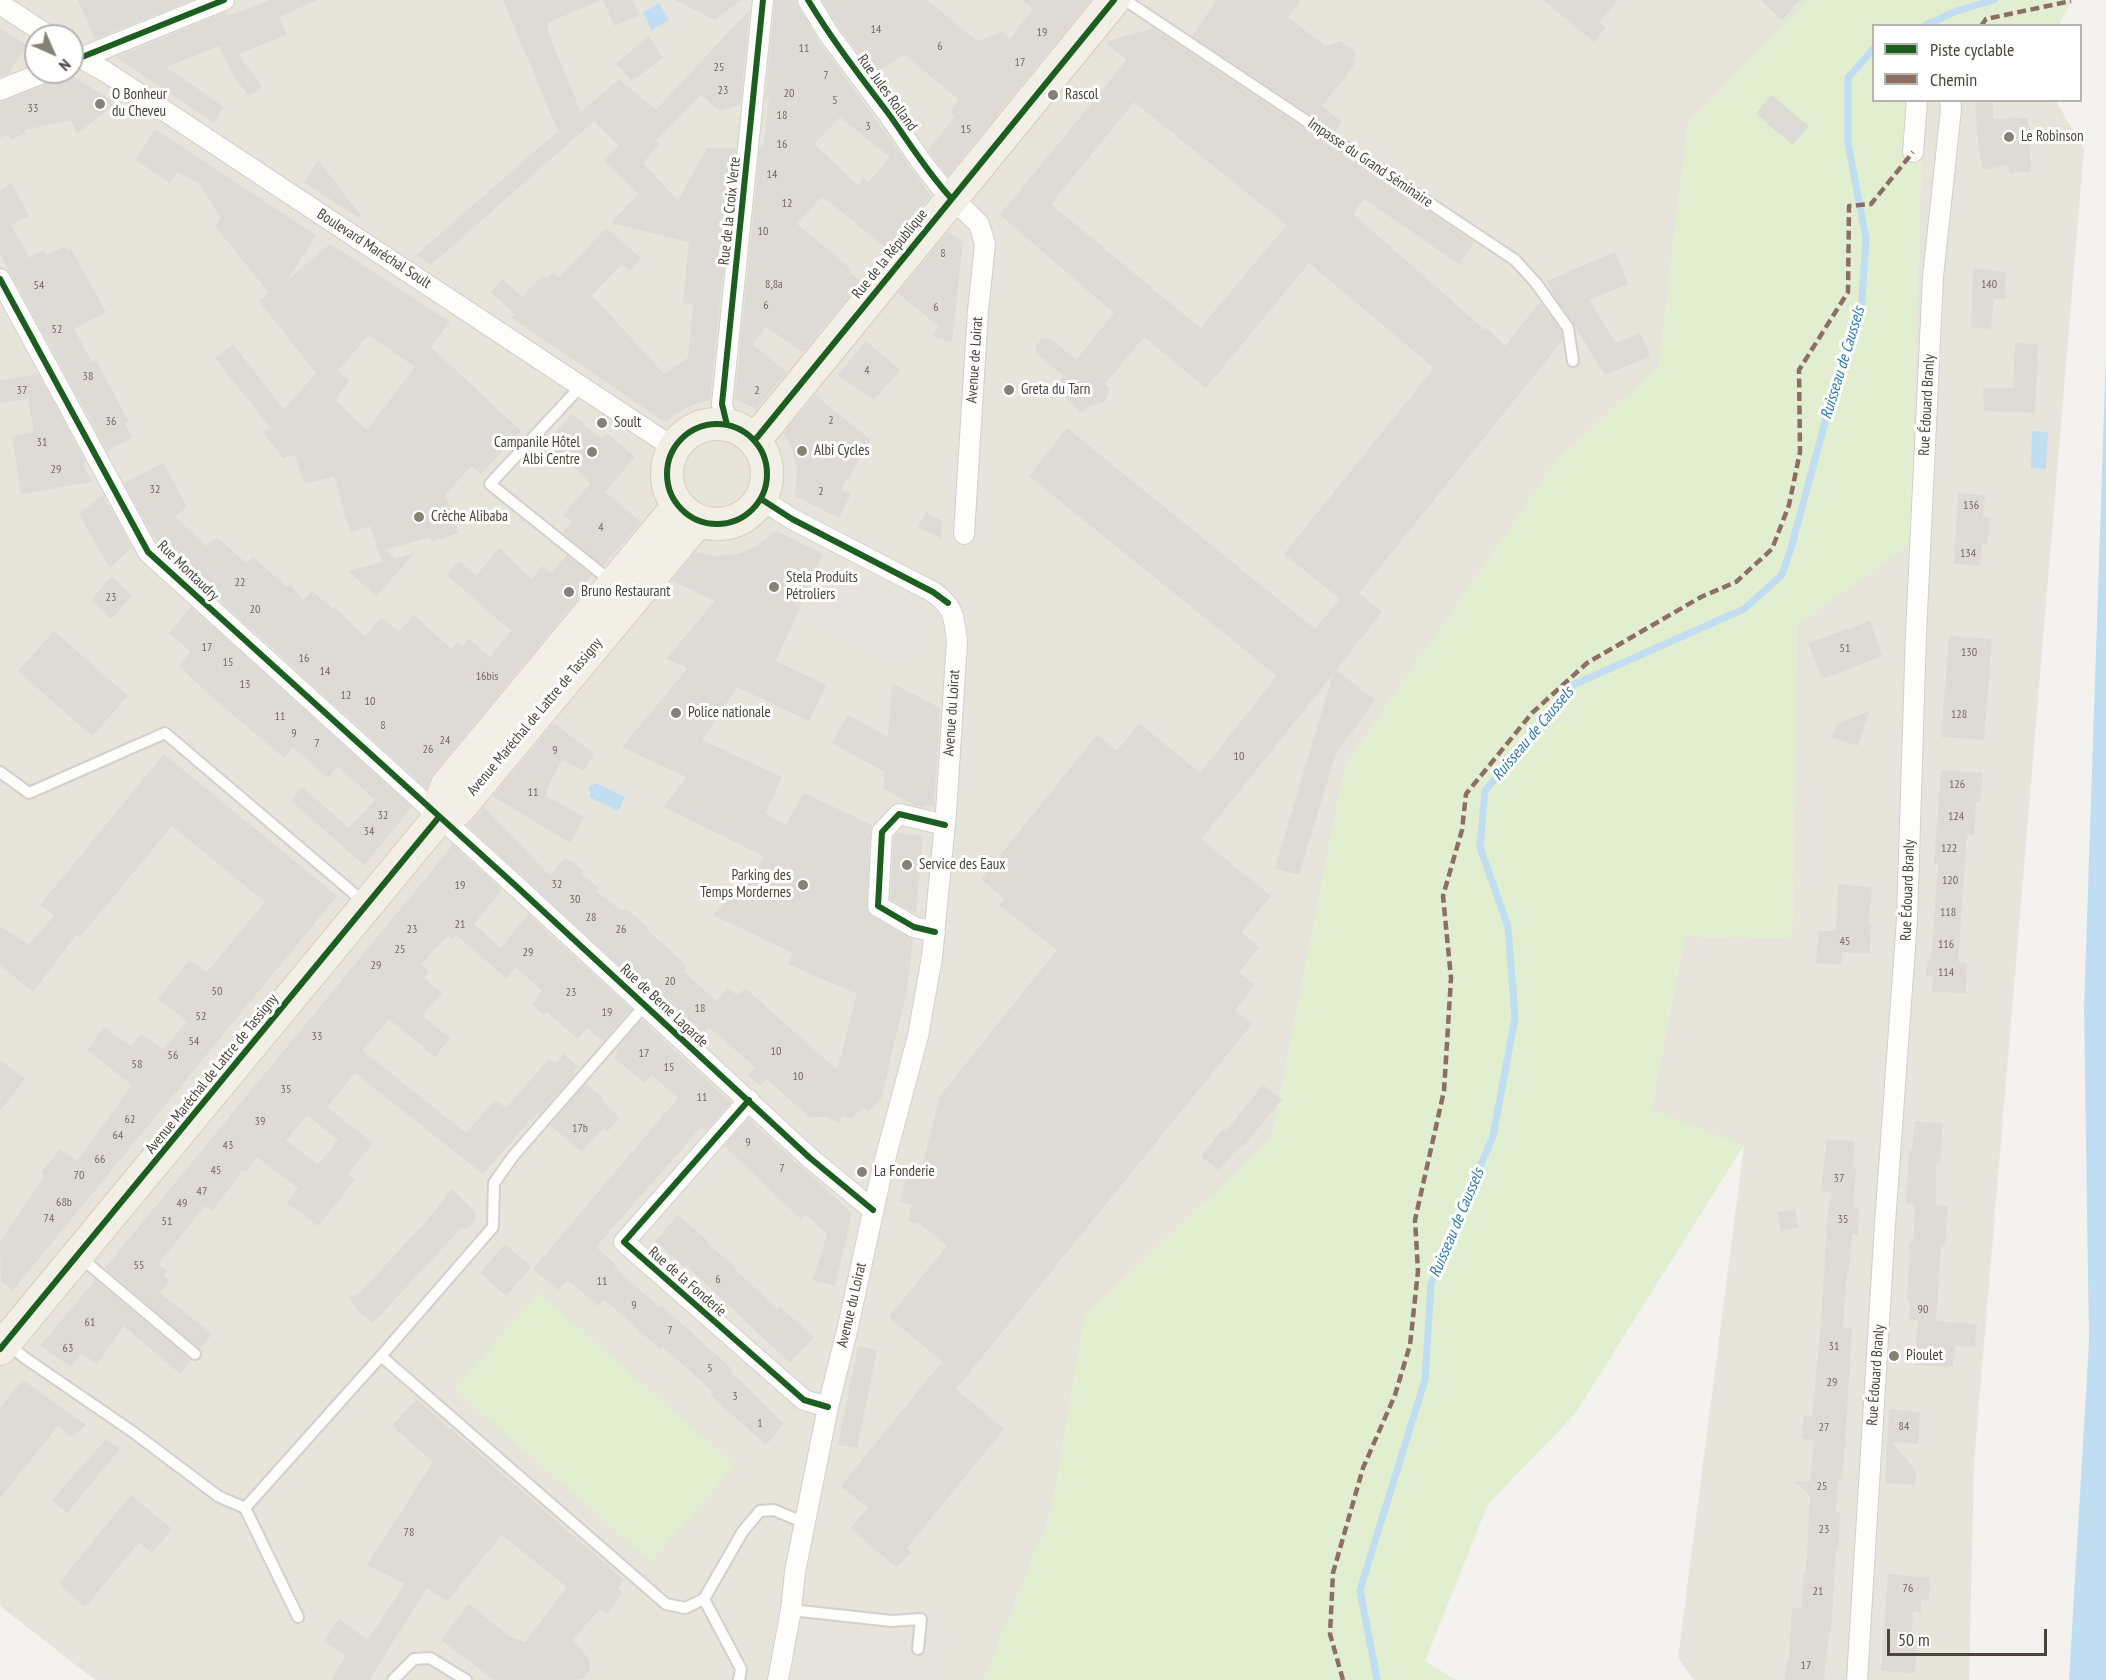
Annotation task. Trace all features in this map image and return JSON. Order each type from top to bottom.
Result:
[{"type":"main road","name":"Rue de la République","points":[[754,440],[1114,0]]},
{"type":"main road","points":[[712,424],[727,425],[742,430],[754,440],[763,453],[767,469],[767,484],[761,499],[752,511],[740,520],[725,524],[711,524],[688,514],[670,492],[667,477],[668,462],[674,448],[684,436],[697,428],[712,424]]},
{"type":"main road","name":"Avenue Maréchal de Lattre de Tassigny","points":[[3,1346],[441,815],[458,810],[624,591],[688,514]]},
{"type":"street","points":[[84,53],[224,0]]},
{"type":"street","name":"Rue de la Croix Verte","points":[[727,425],[722,404],[764,0]]},
{"type":"street","name":"Rue Jules Rolland","points":[[808,0],[828,33],[923,164],[951,198]]},
{"type":"street","points":[[0,4],[31,24]]},
{"type":"street","name":"Boulevard Maréchal Soult","points":[[84,62],[106,72],[674,448]]},
{"type":"street","points":[[0,90],[24,80]]},
{"type":"street","points":[[1913,152],[1917,102]]},
{"type":"street","name":"Rue Édouard Branly","points":[[1857,1680],[1885,1224],[1907,919],[1916,634],[1933,277],[1950,102]]},
{"type":"street","name":"Avenue de Loirat","points":[[951,198],[979,225],[985,244],[978,311],[964,534]]},
{"type":"street","name":"Rue Montaudry","points":[[0,279],[148,552],[441,815]]},
{"type":"street","name":"Avenue du Loirat","points":[[761,499],[792,519],[933,592],[948,603],[955,622],[957,641],[945,825],[935,932],[918,1036],[873,1210],[828,1407],[795,1572],[791,1610],[778,1680]]},
{"type":"street","points":[[935,932],[914,927],[878,906],[882,832],[899,814],[945,825]]},
{"type":"street","name":"Rue de Berne Lagarde","points":[[441,815],[810,1158],[873,1210]]},
{"type":"street","name":"Rue de la Fonderie","points":[[749,1100],[624,1242],[804,1400],[828,1407]]},
{"type":"lane","name":"Impasse du Grand Séminaire","points":[[1125,0],[1515,260],[1536,284],[1568,328],[1573,361]]},
{"type":"lane","points":[[581,386],[490,484],[624,591]]},
{"type":"lane","points":[[0,772],[29,793],[165,733],[367,904]]},
{"type":"lane","points":[[245,1508],[493,1227],[494,1183],[514,1155],[645,1005]]},
{"type":"lane","points":[[78,1255],[195,1354]]},
{"type":"lane","points":[[3,1346],[25,1358],[133,1432],[218,1496],[245,1508],[298,1617]]},
{"type":"lane","points":[[381,1356],[666,1604],[685,1608],[704,1599],[742,1531],[760,1511],[774,1510],[805,1523]]},
{"type":"lane","points":[[704,1599],[741,1669],[739,1680]]},
{"type":"lane","points":[[791,1610],[892,1621],[921,1619],[918,1649]]},
{"type":"lane","points":[[393,1680],[414,1659],[430,1658],[466,1680]]},
{"type":"shaded area","points":[[0,0],[1808,0],[1688,123],[1659,367],[1558,459],[1345,766],[1272,1138],[1085,1316],[1052,1510],[984,1680],[95,1680],[0,1606]]},
{"type":"shaded area","points":[[1923,102],[2057,102],[2084,149],[1974,1463],[1969,1680],[1694,1680],[1678,1658],[1744,1146],[1651,1110],[1685,936],[1792,938],[1797,625],[1910,543]]},
{"type":"shaded area","points":[[827,562],[923,609],[927,618],[906,666],[802,618]]},
{"type":"shaded area","points":[[837,1624],[944,1640],[934,1680],[797,1680],[806,1635]]},
{"type":"green space","points":[[1808,0],[2072,0],[2060,24],[1872,24],[1872,102],[1923,102],[1910,543],[1797,625],[1792,938],[1685,936],[1651,1110],[1744,1145],[1575,1414],[1488,1504],[1425,1661],[1456,1680],[984,1680],[1052,1510],[1085,1316],[1272,1138],[1345,766],[1558,459],[1659,367],[1688,123]]},
{"type":"green space","points":[[539,1293],[735,1465],[651,1562],[454,1389]]},
{"type":"water","points":[[659,3],[669,20],[652,30],[643,13]]},
{"type":"water","points":[[2106,353],[2106,1680],[2069,1680],[2089,1342],[2084,1008]]},
{"type":"water","points":[[2032,431],[2048,432],[2046,469],[2031,468]]},
{"type":"water","points":[[596,783],[625,797],[618,811],[589,797],[591,794],[588,788]]},
{"type":"building","points":[[78,0],[192,0],[95,39]]},
{"type":"building","points":[[270,0],[318,0],[279,17],[287,35],[238,54],[262,86],[249,96],[237,81],[219,46],[166,67],[224,107],[214,123],[116,57],[226,12],[227,16]]},
{"type":"building","points":[[503,0],[602,0],[547,23],[549,29],[547,30],[581,112],[619,79],[656,110],[750,9],[740,105],[720,111],[701,95],[656,141],[659,144],[643,163],[678,201],[707,148],[736,148],[710,400],[674,414],[666,423],[512,318],[515,315],[491,292],[503,279],[522,297],[543,275],[547,279],[553,272],[559,278],[606,228],[641,258],[630,271],[622,264],[592,295],[664,374],[688,358],[693,305],[683,303],[689,242],[611,223],[638,194],[604,161],[619,146],[594,121],[431,265],[416,255],[558,131]]},
{"type":"building","points":[[603,0],[632,0],[639,16],[614,26]]},
{"type":"building","points":[[675,0],[741,0],[715,20]]},
{"type":"building","points":[[775,0],[796,0],[818,40],[931,196],[887,249],[822,196],[797,224],[851,269],[849,272],[861,282],[803,352],[766,327],[753,345],[787,372],[756,409],[735,399],[760,147],[763,147],[769,97],[765,98]],"holes":[[[840,117],[890,157],[869,182],[864,178],[858,185],[814,144]]]},
{"type":"building","points":[[822,0],[927,0],[977,41],[1002,32],[1010,39],[1033,9],[1022,0],[1091,0],[947,176],[928,150],[955,117],[950,112],[959,100],[904,54],[874,75]]},
{"type":"building","points":[[1217,0],[1301,0],[1288,17],[1325,46],[1341,41],[1355,52],[1353,67],[1322,106],[1342,122],[1335,131],[1192,36]]},
{"type":"building","points":[[1543,0],[1618,0],[1599,22],[1606,27],[1594,42]]},
{"type":"building","points":[[1761,0],[1800,0],[1782,20]]},
{"type":"building","points":[[0,28],[24,43],[24,50],[9,73],[0,77]]},
{"type":"building","points":[[1153,28],[1474,242],[1459,264],[1364,199],[1353,214],[1505,346],[1540,302],[1561,331],[1562,341],[1359,593],[1382,612],[1336,670],[1375,700],[1336,753],[1299,875],[1275,868],[1333,674],[1201,839],[1271,896],[1241,932],[1259,947],[1239,972],[1255,985],[1235,1010],[1252,1024],[956,1389],[1004,1429],[907,1548],[911,1552],[897,1568],[850,1528],[868,1508],[841,1486],[940,1364],[946,1365],[889,1317],[947,1246],[919,1223],[908,1221],[912,1205],[900,1202],[908,1171],[920,1174],[940,1096],[1057,950],[999,905],[1005,899],[981,879],[1097,735],[1117,751],[1139,723],[1200,773],[1277,676],[1029,476],[1067,428],[1315,629],[1340,599],[1284,554],[1434,368],[1309,263],[1206,388],[1144,337],[1105,384],[1110,389],[1104,402],[1087,407],[1082,413],[1054,388],[1064,376],[1036,353],[1036,346],[1042,339],[1050,338],[1076,360],[1114,313],[1000,215],[1127,60],[1105,42]],"holes":[[[1134,102],[1287,225],[1200,328],[1051,204]]]},
{"type":"building","points":[[648,36],[663,58],[632,81],[616,64]]},
{"type":"building","points":[[84,83],[116,103],[77,134],[71,120],[25,130],[26,133],[11,140],[9,134],[0,138],[0,102],[46,84]]},
{"type":"building","points":[[1771,95],[1809,126],[1793,145],[1756,114]]},
{"type":"building","points":[[1975,102],[1992,102],[1994,119],[2028,118],[2031,172],[2009,173],[2008,165],[1983,170],[1978,145]]},
{"type":"building","points":[[155,129],[316,235],[286,282],[330,244],[450,322],[431,347],[521,431],[481,474],[471,466],[445,495],[458,533],[432,542],[430,537],[386,550],[395,559],[415,553],[376,596],[348,571],[382,562],[370,526],[350,532],[334,476],[304,484],[295,455],[283,458],[263,432],[270,427],[215,358],[233,344],[284,410],[316,373],[259,301],[269,293],[215,226],[221,218],[199,183],[177,172],[170,183],[136,160]],"holes":[[[370,336],[415,367],[367,430],[335,400],[349,381],[338,370]]]},
{"type":"building","points":[[318,160],[361,216],[359,218],[304,182]]},
{"type":"building","points":[[11,183],[29,216],[11,225],[29,258],[43,250],[46,256],[65,246],[68,251],[71,249],[106,312],[74,329],[92,362],[96,360],[128,421],[125,423],[132,438],[107,451],[0,254],[0,192]]},
{"type":"building","points":[[948,232],[963,242],[952,342],[931,336],[939,327],[898,293]]},
{"type":"building","points":[[1615,252],[1628,284],[1589,300],[1615,343],[1640,333],[1650,356],[1605,375],[1550,290],[1547,281]]},
{"type":"building","points":[[1973,268],[2006,272],[2005,299],[1994,299],[1991,329],[1971,327]]},
{"type":"building","points":[[866,341],[900,370],[874,400],[838,375]]},
{"type":"building","points":[[2015,343],[2038,344],[2035,413],[1984,411],[1983,388],[2013,388]]},
{"type":"building","points":[[38,374],[86,462],[83,464],[92,482],[21,494],[12,436],[34,432],[28,399],[0,403],[0,380]]},
{"type":"building","points":[[815,395],[871,440],[841,490],[851,494],[839,518],[795,496],[797,469],[790,444],[783,434]]},
{"type":"building","points":[[572,414],[602,439],[607,433],[635,457],[605,492],[641,522],[603,566],[563,533],[572,522],[563,515],[591,483],[545,444]]},
{"type":"building","points":[[163,463],[187,507],[175,517],[206,546],[217,537],[247,564],[253,557],[287,587],[290,584],[303,600],[312,591],[333,609],[335,607],[365,637],[382,617],[399,632],[414,615],[451,649],[458,642],[463,646],[469,639],[490,657],[511,631],[447,575],[459,561],[476,576],[499,548],[531,579],[543,566],[551,573],[567,555],[592,576],[580,588],[584,591],[433,774],[426,788],[158,544],[124,483]]},
{"type":"building","points":[[1958,493],[1985,495],[1983,517],[1989,517],[1989,531],[1987,544],[1982,544],[1980,566],[1954,564]]},
{"type":"building","points":[[103,495],[132,547],[110,568],[79,514]]},
{"type":"building","points":[[926,512],[942,521],[941,538],[918,527]]},
{"type":"building","points":[[776,531],[823,554],[776,661],[826,685],[809,721],[737,687],[702,740],[782,777],[765,814],[786,825],[804,793],[872,825],[867,911],[913,939],[907,991],[881,1099],[868,1112],[863,1107],[852,1118],[842,1117],[839,1123],[825,1117],[809,1117],[767,1079],[760,1086],[748,1075],[755,1067],[709,1027],[702,1035],[658,996],[655,999],[468,826],[484,807],[550,876],[565,857],[583,870],[580,873],[599,888],[596,891],[622,911],[625,908],[648,927],[646,928],[687,966],[683,971],[716,1001],[728,988],[738,996],[745,988],[837,1070],[857,994],[788,964],[793,953],[713,915],[765,857],[664,807],[686,777],[622,747],[688,668],[666,659],[715,601],[672,581],[695,552],[714,556],[739,554],[757,546]]},
{"type":"building","points":[[112,576],[132,596],[111,619],[91,600]]},
{"type":"building","points":[[191,607],[412,807],[364,865],[291,801],[302,787],[349,828],[375,800],[338,766],[328,778],[293,747],[284,758],[179,666],[191,652],[169,633]]},
{"type":"building","points":[[1870,621],[1882,656],[1822,679],[1808,643]]},
{"type":"building","points":[[54,631],[128,696],[92,736],[18,671]]},
{"type":"building","points":[[1949,636],[1992,639],[1984,740],[1941,737]]},
{"type":"building","points":[[892,683],[940,708],[934,806],[925,805],[925,808],[914,805],[883,788],[885,772],[832,743],[848,715],[888,737]]},
{"type":"building","points":[[1869,711],[1858,746],[1832,738],[1836,725]]},
{"type":"building","points":[[554,723],[594,754],[584,771],[562,760],[550,782],[546,796],[584,817],[570,843],[493,796]]},
{"type":"building","points":[[164,754],[337,896],[13,1290],[1,1281],[0,1241],[45,1176],[41,1173],[60,1149],[77,1161],[132,1085],[87,1050],[104,1027],[131,1046],[141,1033],[163,1050],[187,1021],[158,999],[189,960],[207,972],[265,902],[172,826],[80,937],[77,934],[33,992],[0,965],[0,926],[29,945],[54,916],[40,905]]},
{"type":"building","points":[[1941,770],[1983,773],[1980,803],[1976,802],[1974,835],[1967,834],[1958,962],[1967,963],[1966,994],[1932,991],[1933,977],[1926,976],[1928,959],[1931,960],[1938,864],[1934,863]]},
{"type":"building","name":"Service des Eaux","points":[[897,833],[923,836],[916,914],[890,899],[894,837]]},
{"type":"building","points":[[453,845],[502,890],[474,924],[501,948],[528,914],[631,1009],[603,1041],[587,1028],[578,1039],[547,1012],[544,1015],[532,1004],[542,991],[516,967],[507,979],[456,935],[452,939],[447,936],[421,965],[429,971],[424,978],[442,993],[422,1016],[450,1038],[435,1057],[389,1019],[362,1050],[466,1133],[495,1100],[506,1108],[549,1059],[555,1064],[564,1054],[578,1067],[539,1115],[537,1113],[483,1174],[355,1073],[327,1107],[373,1143],[348,1174],[355,1180],[318,1226],[287,1203],[298,1188],[257,1157],[246,1172],[243,1170],[212,1211],[205,1206],[158,1264],[167,1271],[164,1275],[170,1280],[160,1293],[212,1334],[200,1349],[105,1268]],"holes":[[[307,1115],[338,1140],[318,1165],[286,1140]]]},
{"type":"building","points":[[1838,884],[1872,887],[1868,923],[1871,925],[1870,954],[1842,952],[1841,965],[1816,963],[1819,931],[1836,931]]},
{"type":"building","points":[[642,1020],[731,1103],[706,1130],[702,1126],[596,1247],[616,1265],[614,1267],[659,1307],[661,1305],[733,1370],[731,1372],[784,1424],[766,1445],[710,1395],[713,1392],[679,1361],[662,1347],[660,1349],[604,1299],[598,1306],[568,1280],[558,1290],[533,1269],[678,1098],[652,1075],[644,1083],[615,1058],[618,1054],[615,1051]]},
{"type":"building","points":[[0,1060],[25,1079],[0,1111]]},
{"type":"building","points":[[586,1083],[619,1117],[607,1132],[603,1128],[582,1152],[550,1125]]},
{"type":"building","points":[[1263,1085],[1282,1099],[1243,1147],[1241,1145],[1218,1170],[1201,1156],[1223,1129],[1225,1132]]},
{"type":"building","points":[[748,1119],[852,1213],[835,1286],[813,1280],[827,1234],[805,1214],[801,1219],[724,1146]]},
{"type":"building","points":[[1915,1121],[1943,1123],[1940,1164],[1936,1164],[1936,1205],[1948,1206],[1945,1245],[1941,1245],[1936,1321],[1977,1324],[1975,1347],[1955,1346],[1953,1367],[1914,1365],[1918,1320],[1909,1320],[1910,1301],[1907,1300],[1910,1242],[1913,1242],[1915,1204],[1906,1203],[1909,1150],[1912,1151]]},
{"type":"building","points":[[1827,1139],[1855,1141],[1853,1168],[1856,1168],[1853,1207],[1859,1208],[1858,1235],[1852,1234],[1845,1293],[1843,1327],[1852,1328],[1842,1479],[1838,1479],[1836,1512],[1840,1512],[1838,1550],[1836,1550],[1831,1632],[1829,1632],[1824,1680],[1785,1680],[1787,1661],[1789,1661],[1792,1608],[1801,1608],[1804,1573],[1806,1573],[1810,1496],[1795,1481],[1810,1482],[1814,1440],[1802,1439],[1804,1415],[1812,1416],[1821,1325],[1828,1210],[1832,1192],[1821,1191]]},
{"type":"building","points":[[452,1189],[476,1213],[476,1219],[466,1230],[462,1227],[373,1323],[356,1309],[349,1297],[358,1295],[438,1208]]},
{"type":"building","points":[[1795,1209],[1798,1228],[1781,1231],[1777,1212]]},
{"type":"building","points":[[678,1215],[778,1309],[780,1307],[814,1337],[790,1363],[686,1265],[684,1267],[655,1241]]},
{"type":"building","points":[[505,1244],[531,1267],[506,1296],[480,1273]]},
{"type":"building","points":[[95,1280],[191,1360],[180,1374],[124,1326],[97,1364],[81,1353],[71,1367],[40,1346]]},
{"type":"building","points":[[858,1346],[877,1350],[857,1448],[838,1445]]},
{"type":"building","points":[[23,1380],[86,1425],[72,1437],[58,1426],[0,1498],[0,1408]]},
{"type":"building","points":[[416,1399],[624,1580],[618,1588],[623,1592],[607,1614],[600,1609],[572,1640],[590,1660],[590,1670],[584,1678],[576,1680],[494,1680],[441,1640],[469,1604],[510,1637],[525,1642],[567,1587],[502,1535],[447,1601],[427,1588],[369,1680],[331,1680],[346,1656],[324,1641],[339,1619],[368,1640],[405,1584],[367,1565],[433,1462],[392,1426]]},
{"type":"building","points":[[1889,1409],[1920,1412],[1918,1444],[1892,1442],[1916,1471],[1915,1485],[1885,1483]]},
{"type":"building","points":[[106,1439],[120,1449],[67,1513],[52,1500]]},
{"type":"building","points":[[131,1495],[172,1529],[152,1553],[139,1542],[85,1607],[59,1583]]},
{"type":"building","points":[[1888,1574],[1930,1578],[1929,1600],[1921,1600],[1921,1612],[1913,1612],[1911,1645],[1917,1645],[1915,1673],[1881,1671]]},
{"type":"waterway","name":"Ruisseau de Caussels","points":[[1928,24],[1954,12],[1994,0]]},
{"type":"waterway","name":"Ruisseau de Caussels","points":[[1377,1680],[1360,1590],[1425,1380],[1431,1284],[1493,1136],[1515,1018],[1508,927],[1480,847],[1485,791],[1573,685],[1744,609],[1782,575],[1828,411],[1861,313],[1866,239],[1848,143],[1848,78],[1872,50]]},
{"type":"marked path","points":[[1982,24],[1986,19],[2071,1]]},
{"type":"marked path","points":[[1343,1680],[1330,1634],[1333,1573],[1363,1468],[1395,1395],[1410,1345],[1418,1271],[1415,1220],[1444,1091],[1451,978],[1443,896],[1462,830],[1466,794],[1532,713],[1587,663],[1701,597],[1736,582],[1772,549],[1789,505],[1800,452],[1799,370],[1848,292],[1849,206],[1871,204],[1913,152]]},
{"type":"cycle path","points":[[84,56],[224,0]]},
{"type":"cycle path","points":[[727,425],[722,404],[763,0]]},
{"type":"cycle path","points":[[808,0],[846,58],[951,198]]},
{"type":"cycle path","points":[[755,440],[1114,0]]},
{"type":"cycle path","points":[[0,279],[148,552],[516,886],[810,1158],[873,1210]]},
{"type":"cycle path","points":[[717,424],[745,432],[759,446],[767,474],[759,502],[745,516],[717,524],[689,516],[675,502],[667,474],[675,446],[689,432],[717,424]]},
{"type":"cycle path","points":[[761,499],[792,519],[933,592],[948,603]]},
{"type":"cycle path","points":[[935,932],[914,927],[878,906],[882,832],[899,814],[945,825]]},
{"type":"cycle path","points":[[0,1349],[439,817]]},
{"type":"cycle path","points":[[749,1100],[624,1242],[804,1400],[828,1407]]},
{"type":"place","name":"Rascol","points":[[1053,95]]},
{"type":"place","name":"O Bonheur du Cheveu","points":[[100,104]]},
{"type":"place","name":"Le Robinson","points":[[2009,137]]},
{"type":"place","name":"Greta du Tarn","points":[[1009,390]]},
{"type":"place","name":"Soult","points":[[602,423]]},
{"type":"place","name":"Albi Cycles","points":[[802,451]]},
{"type":"place","name":"Campanile Hôtel Albi Centre","points":[[592,452]]},
{"type":"place","name":"Crèche Alibaba","points":[[419,517]]},
{"type":"place","name":"Stela Produits Pétroliers","points":[[774,587]]},
{"type":"place","name":"Bruno Restaurant","points":[[569,592]]},
{"type":"place","name":"Police nationale","points":[[676,713]]},
{"type":"place","name":"Service des Eaux","points":[[907,865]]},
{"type":"place","name":"Parking des Temps Mordernes","points":[[803,885]]},
{"type":"place","name":"La Fonderie","points":[[862,1172]]},
{"type":"place","name":"Pioulet","points":[[1894,1356]]}]
